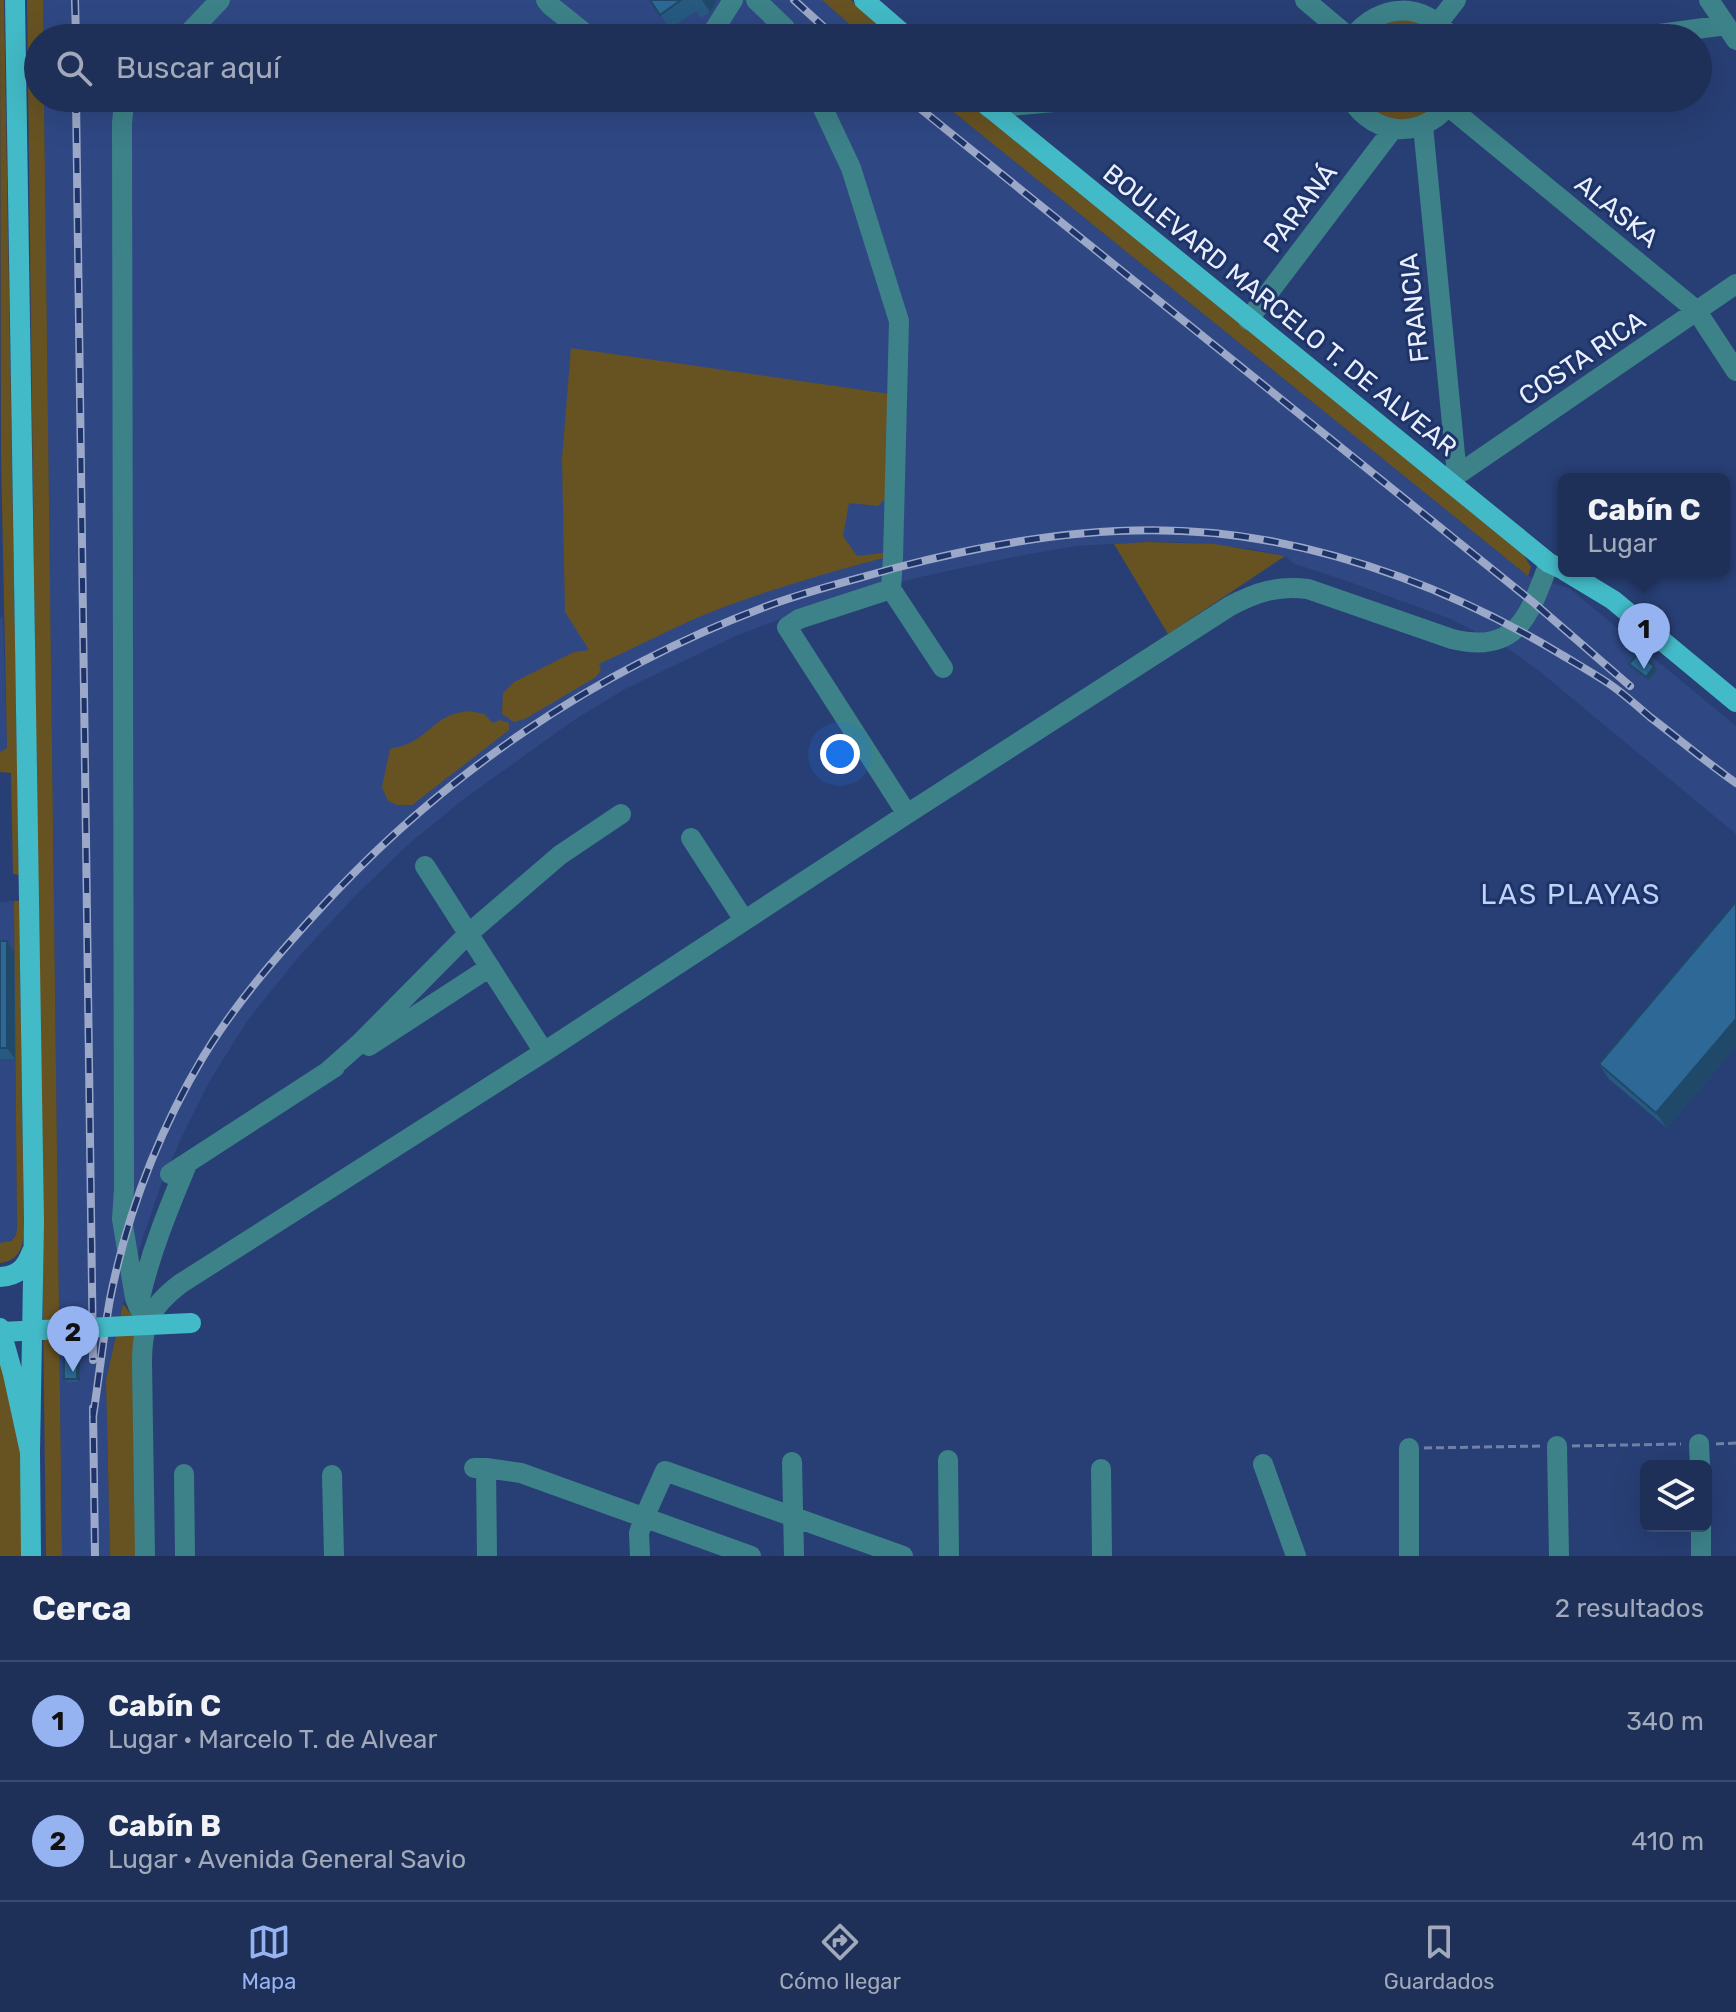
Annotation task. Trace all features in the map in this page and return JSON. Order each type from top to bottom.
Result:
[{"type":"main road","points":[[15,0],[33,1247],[31,1556]]},
{"type":"main road","points":[[864,0],[892,24]]},
{"type":"main road","name":"BOULEVARD MARCELO T. DE ALVEAR","points":[[995,112],[1248,320],[1454,479],[1558,567]]},
{"type":"main road","name":"BOULEVARD MARCELO T. DE ALVEAR","points":[[1574,577],[1613,600],[1736,702]]},
{"type":"main road","points":[[0,1277],[21,1271],[33,1247]]},
{"type":"main road","points":[[30,1452],[0,1330],[191,1323]]},
{"type":"street","points":[[197,24],[220,0]]},
{"type":"street","points":[[546,0],[574,24]]},
{"type":"street","points":[[718,24],[733,0]]},
{"type":"street","points":[[756,0],[781,24]]},
{"type":"street","points":[[1305,0],[1334,24]]},
{"type":"street","points":[[1447,24],[1456,0]]},
{"type":"street","points":[[1709,0],[1731,32]]},
{"type":"street","points":[[1365,24],[1392,6],[1417,12],[1436,24]]},
{"type":"street","points":[[123,112],[122,1219],[135,1298],[144,1313]]},
{"type":"street","points":[[825,112],[851,168],[899,321],[891,589],[943,668]]},
{"type":"street","points":[[1362,112],[1393,129],[1423,126],[1443,112]]},
{"type":"street","name":"ALASKA","points":[[1463,112],[1696,310],[1736,371]]},
{"type":"street","name":"FRANCIA","points":[[1423,126],[1454,479]]},
{"type":"street","name":"PARANÁ","points":[[1248,320],[1393,129]]},
{"type":"street","name":"COSTA RICA","points":[[1454,479],[1736,284]]},
{"type":"street","points":[[144,1313],[196,1273],[544,1052],[1230,606],[1254,594],[1282,587],[1308,589],[1452,639],[1483,643],[1504,638],[1517,628],[1558,569]]},
{"type":"street","points":[[891,589],[799,619],[787,627],[907,814]]},
{"type":"street","points":[[326,1073],[468,934],[552,862],[621,814]]},
{"type":"street","points":[[691,838],[744,920]]},
{"type":"street","points":[[425,866],[544,1052]]},
{"type":"street","points":[[170,1174],[490,967]]},
{"type":"street","points":[[145,1556],[142,1349],[146,1274],[188,1162]]},
{"type":"street","points":[[1699,1444],[1700,1460]]},
{"type":"street","points":[[1557,1446],[1559,1556]]},
{"type":"street","points":[[1409,1448],[1409,1556]]},
{"type":"street","points":[[948,1460],[949,1556]]},
{"type":"street","points":[[792,1462],[794,1556]]},
{"type":"street","points":[[1263,1464],[1296,1556]]},
{"type":"street","points":[[487,1556],[480,1468],[521,1473],[751,1556]]},
{"type":"street","points":[[1101,1469],[1102,1556]]},
{"type":"street","points":[[640,1556],[639,1533],[665,1471],[903,1556]]},
{"type":"street","points":[[184,1474],[185,1556]]},
{"type":"street","points":[[332,1475],[334,1556]]},
{"type":"street","points":[[1701,1532],[1701,1556]]},
{"type":"shaded area","points":[[0,0],[4,0],[19,875],[13,874],[11,773],[0,772],[0,752],[7,748],[1,455]]},
{"type":"shaded area","points":[[27,0],[43,0],[43,24],[27,24]]},
{"type":"shaded area","points":[[43,0],[822,0],[849,24],[43,24]]},
{"type":"shaded area","points":[[822,0],[851,0],[878,24],[849,24]]},
{"type":"shaded area","points":[[1415,19],[1422,24],[1379,24],[1384,20]]},
{"type":"shaded area","points":[[28,112],[44,112],[62,1556],[46,1556]]},
{"type":"shaded area","points":[[44,112],[953,112],[1528,576],[1569,588],[1736,726],[1736,834],[1538,670],[1510,650],[1451,619],[1295,564],[1285,556],[1251,549],[1178,542],[1076,546],[920,577],[821,604],[738,635],[625,689],[571,722],[465,798],[411,842],[301,954],[247,1021],[209,1082],[162,1182],[121,1311],[106,1380],[110,1556],[62,1556]]},
{"type":"shaded area","points":[[953,112],[980,112],[1523,554],[1531,567],[1528,576]]},
{"type":"shaded area","points":[[1376,112],[1426,112],[1398,120]]},
{"type":"shaded area","points":[[571,348],[890,394],[886,498],[878,506],[849,503],[843,536],[857,556],[883,553],[883,558],[772,590],[693,620],[599,664],[601,670],[596,677],[525,719],[514,722],[502,714],[503,693],[514,682],[574,652],[589,650],[565,612],[562,458]]},
{"type":"shaded area","points":[[1114,544],[1215,544],[1285,556],[1168,634]]},
{"type":"shaded area","points":[[3,616],[7,748],[0,752],[0,619]]},
{"type":"shaded area","points":[[469,711],[484,714],[493,723],[500,720],[509,723],[509,730],[412,805],[397,805],[388,801],[382,787],[390,749],[410,743],[450,715]]},
{"type":"shaded area","points":[[14,901],[17,1228],[16,1235],[7,1243],[0,1243],[0,902]]},
{"type":"shaded area","points":[[14,901],[19,901],[24,1234],[16,1256],[0,1263],[0,1243],[11,1241],[17,1228]]},
{"type":"shaded area","points":[[123,1304],[134,1318],[138,1556],[110,1556],[106,1380]]},
{"type":"shaded area","points":[[0,1349],[19,1438],[25,1556],[0,1556]]},
{"type":"building","points":[[650,0],[681,0],[660,15]]},
{"type":"building","points":[[1638,654],[1654,666],[1646,677],[1629,664]]},
{"type":"building","points":[[1736,902],[1736,1019],[1656,1113],[1599,1064]]},
{"type":"building","points":[[0,941],[7,941],[7,1048],[0,1048]]},
{"type":"building","points":[[64,1358],[77,1358],[77,1379],[64,1379]]},
{"type":"railway","points":[[75,0],[76,24]]},
{"type":"railway","points":[[794,0],[821,24]]},
{"type":"railway","points":[[76,112],[93,1360]]},
{"type":"railway","points":[[924,112],[1534,603],[1630,686]]},
{"type":"railway","points":[[93,1417],[110,1299],[146,1174],[172,1114],[203,1057],[271,964],[365,862],[416,815],[525,731],[583,694],[644,661],[770,605],[895,568],[1034,539],[1129,531],[1176,531],[1270,541],[1385,571],[1457,600],[1528,635],[1608,683],[1736,783]]},
{"type":"railway","points":[[93,1408],[95,1556]]},
{"type":"place","name":"Cabín C","points":[[1644,669]]},
{"type":"place","name":"Cabín B","points":[[73,1372]]},
{"type":"district","name":"LAS PLAYAS","points":[[1571,894]]}]
